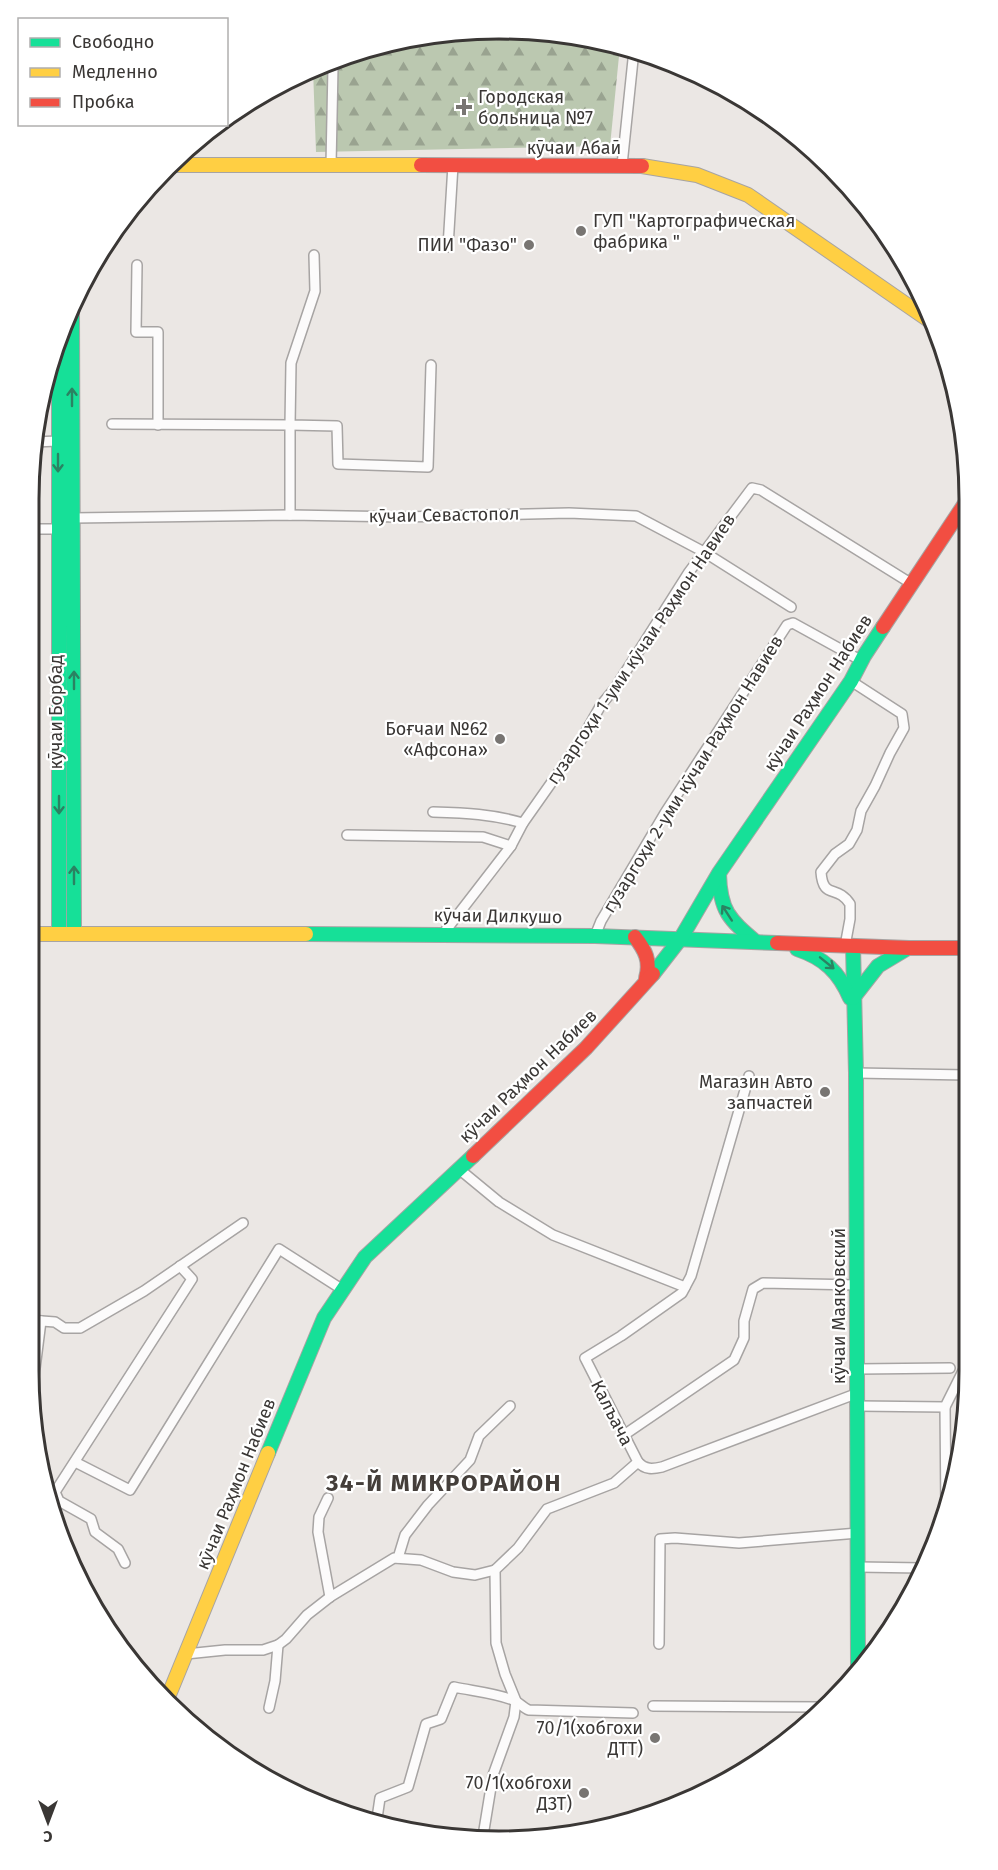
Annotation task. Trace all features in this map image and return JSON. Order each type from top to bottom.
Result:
[{"type":"main road","name":"кӯчаи Абаӣ","points":[[183,165],[650,166],[697,176],[748,195],[920,314]]},
{"type":"main road","name":"кӯчаи Борбад","points":[[72,328],[74,934]]},
{"type":"main road","name":"кӯчаи Борбад","points":[[59,366],[59,934]]},
{"type":"main road","name":"кӯчаи Раҳмон Набиев","points":[[170,1692],[324,1318],[365,1257],[586,1048],[642,987],[681,938],[720,873],[851,681],[959,513]]},
{"type":"main road","points":[[720,873],[719,891],[722,907],[730,919],[756,942]]},
{"type":"main road","name":"кӯчаи Дилкушо","points":[[39,934],[595,936],[780,944],[959,948]]},
{"type":"main road","points":[[635,937],[650,959],[650,969],[642,987]]},
{"type":"main road","points":[[780,944],[817,955],[832,966],[845,984],[853,1002]]},
{"type":"main road","name":"кӯчаи Маяковский","points":[[849,946],[856,1073],[858,1658]]},
{"type":"main road","points":[[853,1002],[878,966],[909,948]]},
{"type":"street","points":[[622,165],[633,59]]},
{"type":"street","points":[[331,165],[333,70]]},
{"type":"street","points":[[448,246],[453,165]]},
{"type":"street","points":[[290,515],[291,363],[315,291],[315,255]]},
{"type":"street","points":[[136,265],[136,332],[158,332],[158,424]]},
{"type":"street","points":[[112,424],[338,426],[338,464],[428,467],[431,365]]},
{"type":"street","points":[[43,442],[58,441]]},
{"type":"street","name":"гузаргоҳи 1-уми кӯчаи Раҳмон Навиев","points":[[443,934],[511,846],[523,824],[580,742],[601,705],[615,688],[689,572],[752,488],[761,490],[912,584]]},
{"type":"street","name":"кӯчаи Севастопол","points":[[73,518],[290,515],[403,517],[569,513],[636,516],[704,552],[791,607]]},
{"type":"street","points":[[39,529],[58,529]]},
{"type":"street","name":"гузаргоҳи 2-уми кӯчаи Раҳмон Навиев","points":[[595,936],[601,921],[665,813],[787,625],[793,623],[862,661]]},
{"type":"street","points":[[849,946],[850,904],[840,893],[826,889],[822,884],[821,873],[835,854],[849,844],[861,811],[904,728],[902,714],[851,681]]},
{"type":"street","points":[[433,812],[484,814],[523,824]]},
{"type":"street","points":[[347,835],[483,837],[511,846]]},
{"type":"street","points":[[856,1073],[959,1075]]},
{"type":"street","name":"Калъача","points":[[495,1570],[518,1548],[547,1509],[614,1483],[638,1462],[585,1358],[657,1312],[682,1293],[691,1275],[749,1076]]},
{"type":"street","points":[[459,1169],[499,1202],[554,1236],[685,1287]]},
{"type":"street","points":[[39,1337],[41,1321],[55,1322],[64,1328],[80,1328],[144,1291],[243,1223]]},
{"type":"street","points":[[75,1461],[130,1490],[279,1249],[343,1290]]},
{"type":"street","points":[[55,1488],[75,1461],[192,1279],[180,1266]]},
{"type":"street","points":[[624,1435],[734,1360],[744,1338],[744,1321],[753,1289],[763,1282],[857,1285]]},
{"type":"street","points":[[858,1369],[950,1368]]},
{"type":"street","points":[[946,1479],[945,1407],[959,1380]]},
{"type":"street","points":[[638,1462],[642,1467],[652,1469],[662,1467],[858,1399],[945,1407]]},
{"type":"street","points":[[398,1558],[405,1535],[428,1505],[470,1460],[479,1436],[510,1406]]},
{"type":"street","points":[[328,1498],[319,1517],[318,1532],[330,1598]]},
{"type":"street","points":[[58,1499],[91,1519],[95,1532],[118,1549],[125,1563]]},
{"type":"street","points":[[659,1644],[660,1539],[739,1543],[858,1533]]},
{"type":"street","points":[[186,1654],[225,1650],[263,1650],[278,1645],[307,1615],[394,1558],[421,1560],[453,1572],[475,1575],[495,1570],[496,1643],[516,1701],[524,1708],[633,1713]]},
{"type":"street","points":[[858,1567],[915,1568]]},
{"type":"street","points":[[269,1708],[275,1682],[278,1645]]},
{"type":"street","points":[[378,1814],[380,1798],[408,1786],[426,1725],[441,1719],[454,1687],[516,1701]]},
{"type":"street","points":[[484,1830],[493,1775],[513,1717],[516,1701]]},
{"type":"street","points":[[653,1706],[813,1707]]},
{"type":"green space","name":"Городская больница №7","points":[[499,39],[559,43],[619,55],[610,146],[316,152],[313,78],[351,63],[439,43]]},
{"type":"traffic: fast","points":[[72,328],[74,934]]},
{"type":"traffic: fast","points":[[59,366],[59,934]]},
{"type":"traffic: fast","points":[[653,974],[681,938],[719,873],[851,681],[883,627]]},
{"type":"traffic: fast","points":[[719,874],[724,906],[739,927],[756,942]]},
{"type":"traffic: fast","points":[[306,934],[595,936],[777,943]]},
{"type":"traffic: fast","points":[[853,946],[856,1073],[858,1658]]},
{"type":"traffic: fast","points":[[853,998],[878,966],[908,948]]},
{"type":"traffic: fast","points":[[797,949],[830,967],[850,998]]},
{"type":"traffic: fast","points":[[268,1453],[324,1318],[365,1257],[473,1156]]},
{"type":"traffic: slow","points":[[183,165],[421,165]]},
{"type":"traffic: slow","points":[[642,166],[697,175],[748,195],[920,314]]},
{"type":"traffic: slow","points":[[39,934],[306,934]]},
{"type":"traffic: slow","points":[[170,1692],[268,1453]]},
{"type":"traffic: jam","points":[[421,165],[642,166]]},
{"type":"traffic: jam","points":[[883,627],[959,513]]},
{"type":"traffic: jam","points":[[635,937],[646,956],[648,966],[646,978]]},
{"type":"traffic: jam","points":[[777,943],[959,948]]},
{"type":"traffic: jam","points":[[473,1156],[586,1048],[653,974]]},
{"type":"place","name":"Городская больница №7","points":[[464,107]]},
{"type":"place","name":"ГУП \"Картографическая фабрика \"","points":[[581,231]]},
{"type":"place","name":"ПИИ \"Фазо\"","points":[[529,245]]},
{"type":"place","name":"Боғчаи №62 «Афсона»","points":[[500,739]]},
{"type":"place","name":"Магазин Авто запчастей","points":[[825,1092]]},
{"type":"place","name":"70/1(хобгохи ДТТ)","points":[[655,1738]]},
{"type":"place","name":"70/1(хобгохи ДЗТ)","points":[[584,1793]]},
{"type":"district","name":"34-Й МИКРОРАЙОН","points":[[444,1483]]}]
